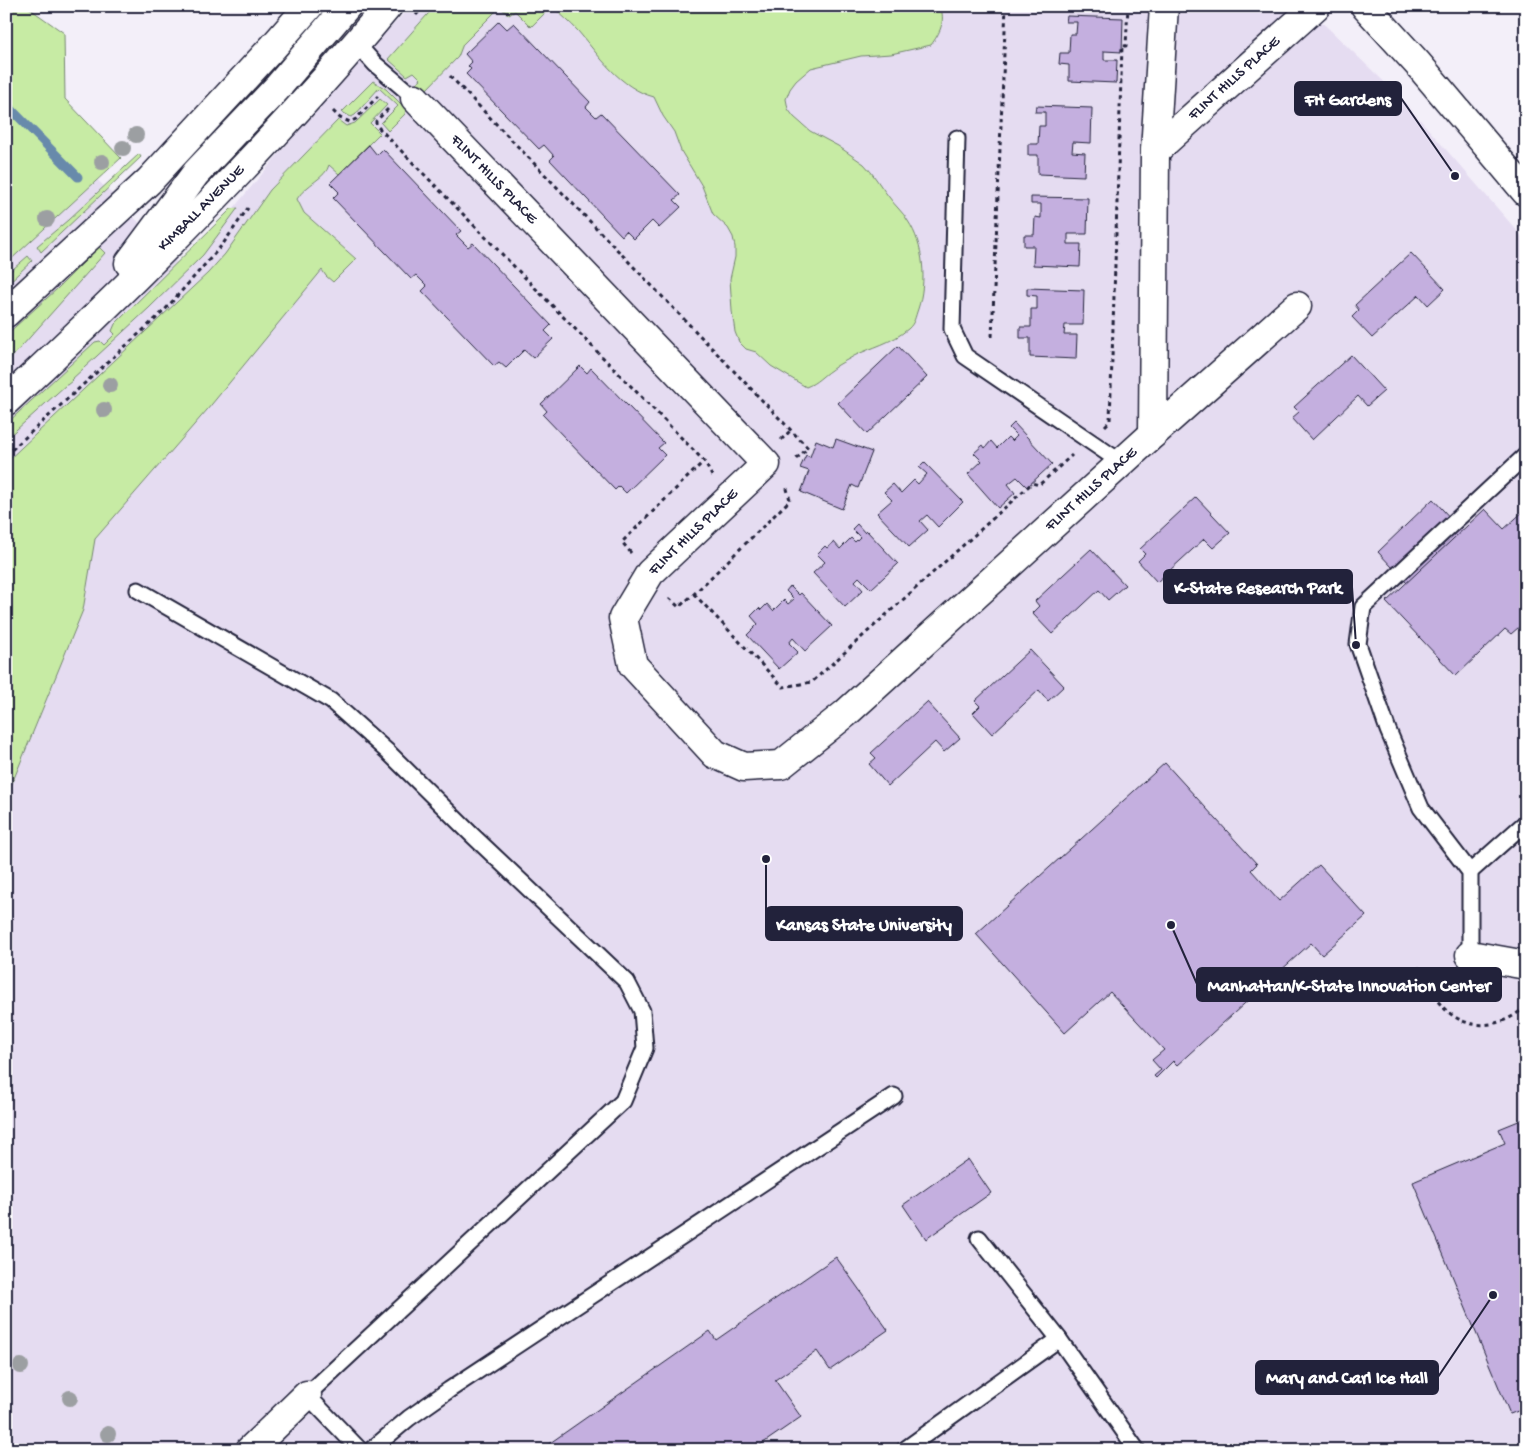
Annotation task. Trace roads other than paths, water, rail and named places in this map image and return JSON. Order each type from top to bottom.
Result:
[{"type":"street","points":[[6,313],[149,181],[309,6]]},
{"type":"street","points":[[72,340],[196,173],[277,88],[347,6]]},
{"type":"street","name":"KIMBALL AVENUE","points":[[6,401],[72,340],[244,167],[357,44],[388,6]]},
{"type":"street","points":[[1153,434],[1155,151],[1164,6]]},
{"type":"street","name":"FLINT HILLS PLACE","points":[[1155,151],[1316,6]]},
{"type":"street","points":[[1365,6],[1418,64],[1526,192]]},
{"type":"street","name":"FLINT HILLS PLACE","points":[[402,101],[766,464],[650,573],[623,618],[633,665],[715,754],[744,767],[781,765],[846,714],[1153,434],[1297,306]]},
{"type":"street","points":[[1470,955],[1526,965]]},
{"type":"street","points":[[250,1450],[307,1395]]},
{"type":"lane","points":[[357,44],[375,64],[402,101]]},
{"type":"lane","points":[[957,138],[952,330],[965,356],[1122,463]]},
{"type":"lane","points":[[1470,955],[1470,872],[1421,808],[1388,730],[1358,644],[1360,625],[1363,607],[1526,455]]},
{"type":"lane","points":[[138,590],[331,701],[388,752],[471,834],[627,982],[642,1011],[646,1048],[623,1101],[307,1395],[360,1450]]},
{"type":"lane","points":[[1470,872],[1526,822]]},
{"type":"lane","points":[[371,1450],[409,1418],[449,1390],[894,1096]]},
{"type":"lane","points":[[979,1238],[1059,1339],[1137,1450]]},
{"type":"lane","points":[[904,1450],[1059,1339]]},
{"type":"waterway","points":[[6,104],[78,177]]},
{"type":"place","name":"FH Gardens","points":[[1455,176]]},
{"type":"place","name":"K-State Research Park","points":[[1356,645]]},
{"type":"place","name":"Kansas State University","points":[[766,859]]},
{"type":"place","name":"Manhattan/K-State Innovation Center","points":[[1171,925]]},
{"type":"place","name":"Mary and Carl Ice Hall","points":[[1493,1295]]}]
